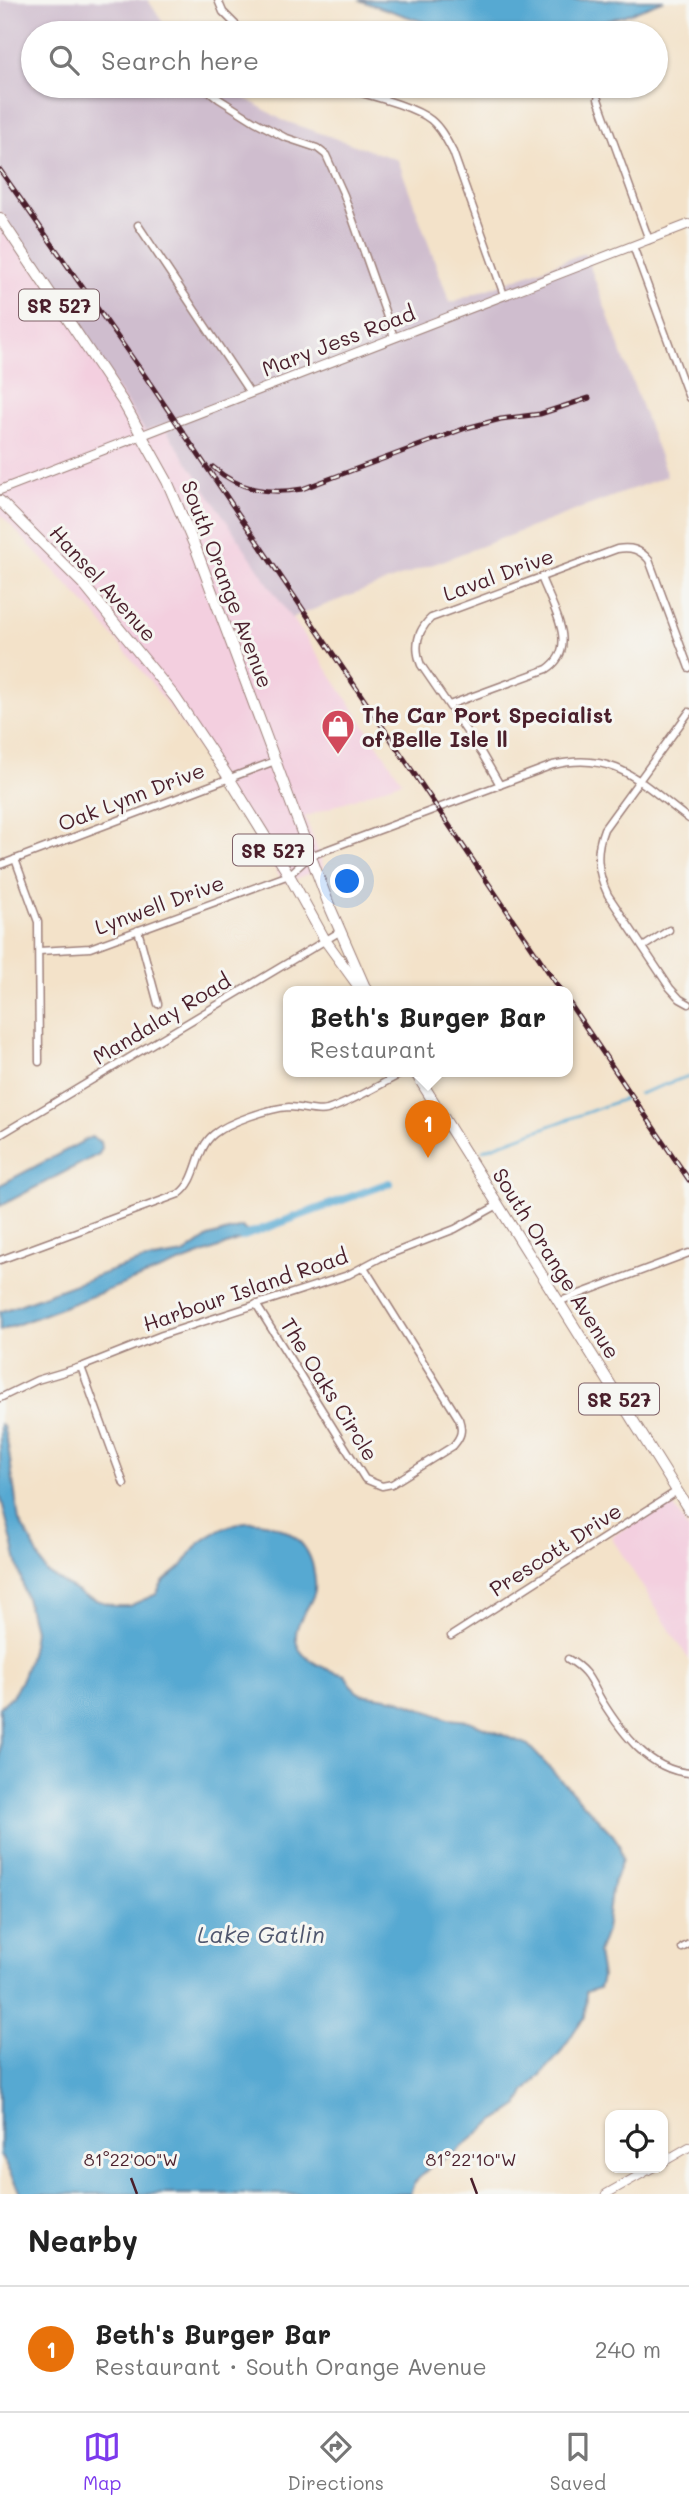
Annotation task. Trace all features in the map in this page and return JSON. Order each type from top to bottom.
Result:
[{"type":"main road","name":"South Orange Avenue","points":[[0,218],[144,436],[186,523],[310,856],[363,986]]},
{"type":"main road","name":"Hansel Avenue","points":[[0,501],[83,584],[174,696],[289,874],[325,940],[360,986]]},
{"type":"main road","name":"South Orange Avenue","points":[[418,1077],[689,1510]]},
{"type":"street","points":[[218,0],[223,12],[232,21]]},
{"type":"street","points":[[218,98],[284,137],[317,148],[326,155],[344,195],[394,337]]},
{"type":"street","points":[[374,98],[433,121],[446,138],[504,295]]},
{"type":"street","points":[[598,99],[649,240]]},
{"type":"street","name":"Mary Jess Road","points":[[0,490],[689,224]]},
{"type":"street","points":[[138,225],[250,393]]},
{"type":"street","points":[[633,246],[689,398]]},
{"type":"street","name":"Laval Drive","points":[[500,785],[417,655],[417,643],[425,624],[441,614],[629,547],[644,553],[653,568],[689,668]]},
{"type":"street","points":[[449,705],[547,669],[556,664],[562,656],[564,641],[541,577]]},
{"type":"street","points":[[689,712],[604,829],[597,857],[602,883],[670,988],[680,999],[689,1003]]},
{"type":"street","points":[[289,874],[310,856],[553,765],[586,760],[615,766],[689,819]]},
{"type":"street","name":"Oak Lynn Drive","points":[[0,864],[275,761]]},
{"type":"street","points":[[15,859],[38,922],[39,1062]]},
{"type":"street","name":"Lynwell Drive","points":[[39,951],[90,948],[289,874]]},
{"type":"street","points":[[138,930],[158,1004]]},
{"type":"street","points":[[643,947],[669,930]]},
{"type":"street","name":"Mandalay Road","points":[[0,1136],[341,931]]},
{"type":"street","points":[[0,1259],[179,1194],[191,1181],[202,1149],[209,1139],[235,1123],[278,1108],[324,1111],[395,1077]]},
{"type":"street","name":"Harbour Island Road","points":[[0,1398],[37,1380],[81,1367],[162,1335],[348,1275],[380,1258],[455,1229],[498,1205]]},
{"type":"street","points":[[558,1302],[689,1253]]},
{"type":"street","name":"The Oaks Circle","points":[[256,1304],[365,1479],[382,1486],[392,1484],[453,1446],[460,1438],[463,1428],[364,1267]]},
{"type":"street","points":[[81,1367],[124,1484]]},
{"type":"street","name":"Prescott Drive","points":[[451,1636],[677,1491]]},
{"type":"street","points":[[568,1659],[582,1667],[615,1722],[639,1749],[660,1765],[689,1773]]},
{"type":"street","points":[[668,2159],[689,2147]]},
{"type":"street","points":[[606,2194],[643,2173]]},
{"type":"shaded area","points":[[0,0],[148,0],[162,21],[21,21],[21,98],[245,98],[282,120],[398,160],[450,303],[585,253],[667,476],[291,618],[163,425],[145,431],[0,210]]},
{"type":"shaded area","points":[[0,210],[145,431],[163,425],[402,781],[305,817],[324,868],[284,883],[191,737],[153,685],[93,612],[0,514]]},
{"type":"shaded area","points":[[670,1500],[689,1531],[689,1660],[611,1537]]},
{"type":"water","points":[[359,0],[664,0],[604,21],[421,21]]},
{"type":"water","points":[[91,1137],[101,1142],[99,1154],[0,1206],[0,1185]]},
{"type":"water","points":[[242,1227],[249,1234],[237,1241],[0,1331],[0,1312],[141,1261],[184,1254],[208,1237]]},
{"type":"water","name":"Lake Gatlin","points":[[0,1424],[3,1426],[8,1446],[19,1521],[46,1572],[84,1596],[115,1606],[129,1606],[157,1594],[165,1580],[181,1567],[198,1545],[219,1531],[234,1524],[250,1522],[261,1522],[283,1530],[301,1543],[312,1563],[314,1573],[313,1597],[299,1623],[296,1636],[297,1644],[304,1655],[325,1668],[345,1675],[361,1694],[399,1700],[448,1719],[469,1721],[528,1745],[619,1844],[622,1860],[611,1890],[606,1931],[598,1953],[602,1977],[599,1988],[586,1992],[585,2018],[559,2055],[525,2092],[519,2105],[486,2127],[454,2154],[433,2164],[414,2183],[410,2194],[21,2194],[0,2155],[0,1708],[12,1696],[21,1681],[30,1656],[34,1630],[0,1494]]},
{"type":"waterway","points":[[639,1094],[689,1076]]},
{"type":"waterway","points":[[483,1150],[624,1099]]},
{"type":"waterway","points":[[241,1237],[389,1183]]},
{"type":"railway","points":[[0,170],[145,376],[558,986]]},
{"type":"railway","points":[[213,467],[233,481],[255,489],[302,489],[466,428],[501,419],[540,414],[589,398]]},
{"type":"railway","points":[[573,1008],[689,1180]]},
{"type":"place","name":"The Car Port Specialist of Belle Isle ll","points":[[338,756]]},
{"type":"place","name":"Beth's Burger Bar","points":[[428,1158]]}]
